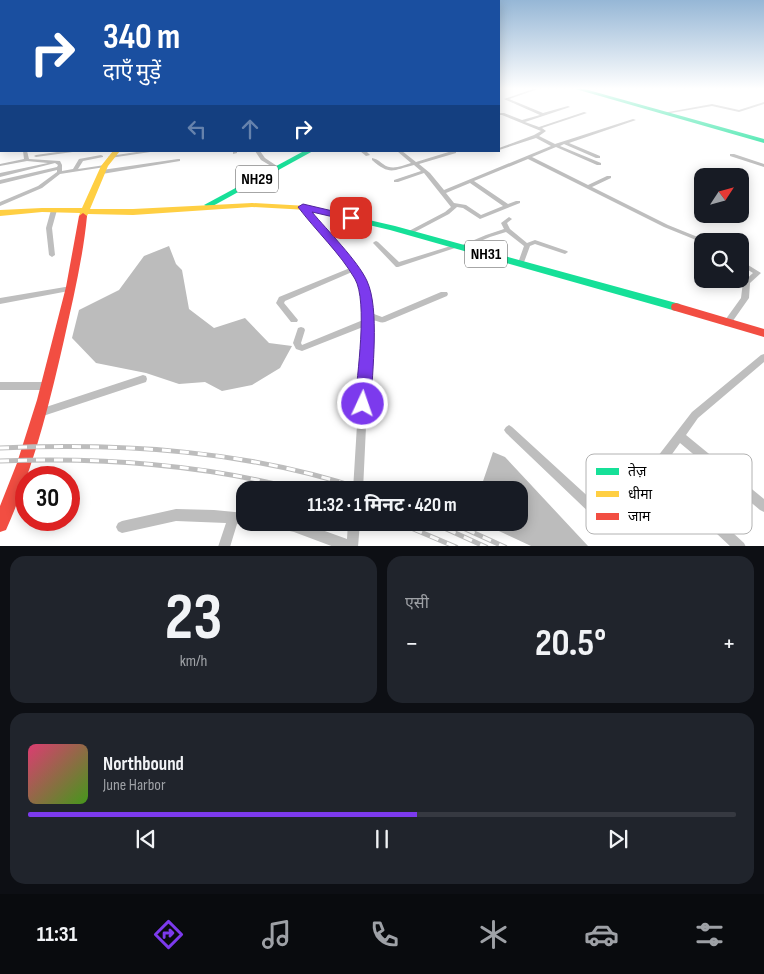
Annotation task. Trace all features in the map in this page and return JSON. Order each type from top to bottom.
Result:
[{"type":"main road","points":[[667,113],[764,141]]},
{"type":"main road","name":"NH29","points":[[204,208],[308,152]]},
{"type":"main road","points":[[0,524],[14,495],[40,413],[71,288],[79,250],[83,212],[107,161]]},
{"type":"main road","name":"NH31","points":[[0,213],[54,210],[134,212],[278,205],[303,207],[521,263],[764,333]]},
{"type":"street","points":[[523,122],[549,113]]},
{"type":"street","points":[[557,113],[569,118]]},
{"type":"street","points":[[539,128],[583,113]]},
{"type":"street","points":[[500,114],[544,131],[536,136],[500,149]]},
{"type":"street","points":[[444,192],[556,146],[634,120]]},
{"type":"street","points":[[536,136],[599,164]]},
{"type":"street","points":[[565,143],[598,157]]},
{"type":"street","points":[[0,165],[26,155],[66,152]]},
{"type":"street","points":[[0,182],[75,170],[151,152]]},
{"type":"street","points":[[258,152],[263,159],[278,168]]},
{"type":"street","points":[[364,152],[368,155]]},
{"type":"street","points":[[400,152],[425,171],[454,205],[464,206],[480,217],[518,202]]},
{"type":"street","points":[[374,160],[390,171],[454,152]]},
{"type":"street","points":[[26,155],[58,162]]},
{"type":"street","points":[[732,155],[764,166]]},
{"type":"street","points":[[528,157],[644,213],[666,226],[694,237]]},
{"type":"street","points":[[75,170],[81,160],[178,160]]},
{"type":"street","points":[[58,162],[60,171]]},
{"type":"street","points":[[0,175],[58,162]]},
{"type":"street","points":[[0,204],[40,187],[60,171]]},
{"type":"street","points":[[396,181],[425,171]]},
{"type":"street","points":[[9,173],[9,180]]},
{"type":"street","points":[[587,187],[609,177]]},
{"type":"street","points":[[470,181],[507,206]]},
{"type":"street","points":[[410,233],[447,214],[454,208],[454,205]]},
{"type":"street","points":[[303,207],[354,269],[365,291],[367,320],[358,481]]},
{"type":"street","points":[[52,255],[49,228],[54,210]]},
{"type":"street","points":[[509,219],[504,223],[507,230],[526,245]]},
{"type":"street","points":[[376,243],[398,265],[459,247],[507,230]]},
{"type":"street","points":[[526,245],[535,242],[565,252]]},
{"type":"street","points":[[521,263],[527,248],[526,245]]},
{"type":"street","points":[[749,268],[758,273],[749,280]]},
{"type":"street","points":[[294,320],[280,304],[282,299],[354,269]]},
{"type":"street","points":[[0,301],[71,288]]},
{"type":"street","points":[[728,323],[745,298],[746,288]]},
{"type":"street","points":[[301,330],[298,343],[299,347],[302,348],[374,317],[382,320],[444,294]]},
{"type":"street","points":[[666,454],[695,415],[764,357]]},
{"type":"street","points":[[40,413],[143,378]]},
{"type":"street","points":[[0,386],[46,386]]},
{"type":"street","points":[[509,430],[586,500]]},
{"type":"street","points":[[679,436],[701,454]]},
{"type":"street","points":[[0,497],[14,495]]},
{"type":"street","points":[[752,496],[764,506]]},
{"type":"street","points":[[122,527],[176,515],[236,518]]},
{"type":"street","points":[[224,546],[232,518]]},
{"type":"street","points":[[308,531],[352,546],[353,531]]},
{"type":"street","points":[[727,534],[740,546]]},
{"type":"shaded area","points":[[169,246],[176,264],[182,270],[189,309],[214,328],[245,318],[269,343],[292,346],[280,368],[252,385],[222,391],[205,382],[179,384],[146,373],[96,363],[72,338],[79,310],[119,290],[144,256]]},
{"type":"shaded area","points":[[493,452],[505,457],[527,481],[483,481]]},
{"type":"shaded area","points":[[528,482],[588,546],[531,546],[499,531],[528,531]]},
{"type":"railway","points":[[0,448],[93,447],[184,452],[275,466],[334,481]]},
{"type":"railway","points":[[0,461],[76,460],[151,464],[188,468],[263,481]]},
{"type":"railway","points":[[418,531],[454,546]]},
{"type":"railway","points":[[451,531],[484,546]]},
{"type":"railway","points":[[470,531],[503,546]]},
{"type":"traffic: fast","points":[[666,113],[764,141]]},
{"type":"traffic: fast","points":[[208,205],[308,152]]},
{"type":"traffic: fast","points":[[308,208],[392,228],[676,307]]},
{"type":"traffic: slow","points":[[83,216],[105,166],[116,152]]},
{"type":"traffic: slow","points":[[0,213],[42,210],[133,212],[252,205],[308,208]]},
{"type":"traffic: jam","points":[[0,524],[32,442],[71,287],[83,216]]},
{"type":"traffic: jam","points":[[676,307],[764,333]]},
{"type":"route","points":[[351,218],[303,207],[354,269],[365,291],[367,322],[363,404]]}]
